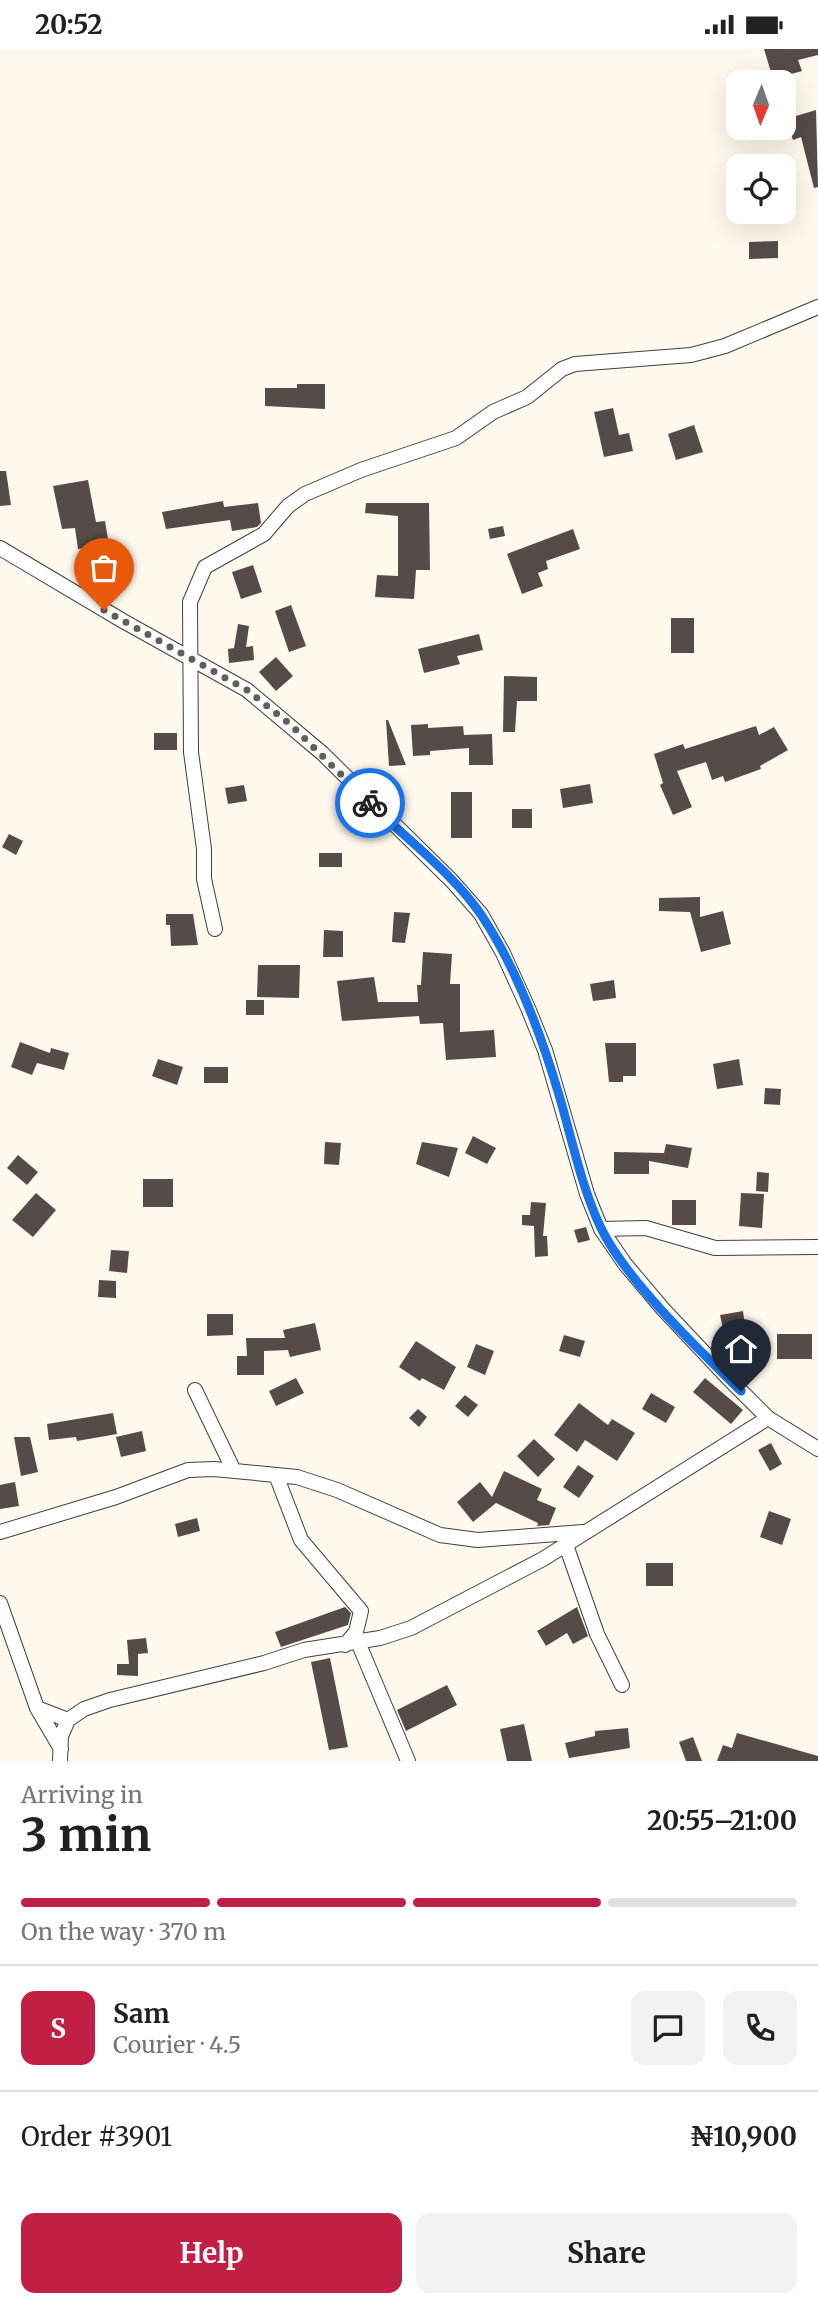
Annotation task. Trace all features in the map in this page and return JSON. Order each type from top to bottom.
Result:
[{"type":"street","points":[[215,929],[204,879],[204,849],[191,752],[190,602],[205,567],[264,534],[288,506],[305,494],[361,470],[456,439],[493,412],[527,397],[569,366],[691,355],[725,345],[818,306]]},
{"type":"street","points":[[0,548],[247,690],[291,725],[452,881],[481,914],[503,953],[545,1050],[587,1194],[601,1229],[625,1264],[663,1309],[768,1418],[818,1449]]},
{"type":"street","points":[[601,1229],[646,1228],[715,1248],[818,1247]]},
{"type":"street","points":[[195,1390],[234,1471]]},
{"type":"street","points":[[61,1756],[61,1736],[68,1720],[84,1709],[110,1700],[264,1663],[304,1650],[351,1644],[411,1628],[566,1545],[768,1418]]},
{"type":"street","points":[[0,1532],[116,1497],[188,1470],[296,1477],[337,1490],[440,1535],[478,1541],[588,1532]]},
{"type":"street","points":[[276,1475],[300,1540],[361,1611],[351,1644],[408,1761]]},
{"type":"street","points":[[566,1545],[597,1634],[622,1685]]},
{"type":"street","points":[[0,1603],[37,1709],[61,1756]]},
{"type":"street","points":[[37,1709],[68,1720]]},
{"type":"building","points":[[764,49],[818,49],[818,55],[798,60],[802,71],[770,70]]},
{"type":"building","points":[[816,110],[818,187],[814,188],[801,137],[796,139],[796,116]]},
{"type":"building","points":[[778,241],[778,258],[749,259],[749,242]]},
{"type":"building","points":[[297,384],[325,384],[325,409],[265,406],[265,388],[297,388]]},
{"type":"building","points":[[613,408],[619,435],[629,433],[633,451],[604,457],[594,412]]},
{"type":"building","points":[[694,425],[703,452],[676,460],[668,434]]},
{"type":"building","points":[[0,471],[6,471],[11,505],[0,506]]},
{"type":"building","points":[[88,480],[96,522],[105,521],[109,545],[78,549],[75,528],[62,529],[53,486]]},
{"type":"building","points":[[223,501],[224,507],[258,503],[261,523],[257,527],[232,531],[230,520],[166,529],[162,512]]},
{"type":"building","points":[[366,503],[429,503],[430,570],[416,570],[414,599],[375,597],[377,575],[398,576],[398,516],[365,513]]},
{"type":"building","points":[[503,526],[505,536],[490,539],[488,529]]},
{"type":"building","points":[[573,529],[580,549],[546,561],[548,569],[538,573],[543,586],[522,594],[507,554]]},
{"type":"building","points":[[253,565],[262,592],[241,599],[232,572]]},
{"type":"building","points":[[291,605],[306,646],[289,652],[275,611]]},
{"type":"building","points":[[671,618],[694,618],[694,653],[671,653]]},
{"type":"building","points":[[238,624],[249,626],[246,647],[253,646],[254,660],[229,663],[228,649],[234,648]]},
{"type":"building","points":[[479,634],[483,650],[457,656],[460,664],[424,673],[418,649]]},
{"type":"building","points":[[276,657],[293,676],[276,691],[259,672]]},
{"type":"building","points":[[504,676],[537,677],[537,701],[517,701],[515,732],[503,732]]},
{"type":"building","points":[[388,720],[406,765],[389,766]]},
{"type":"building","points":[[428,724],[428,728],[463,726],[464,735],[492,734],[493,765],[469,765],[469,748],[430,751],[430,755],[413,756],[411,725]]},
{"type":"building","points":[[756,726],[759,735],[774,727],[788,750],[760,766],[761,769],[725,782],[723,776],[712,780],[706,762],[677,771],[692,807],[673,815],[660,785],[663,783],[654,754],[683,744],[685,749]]},
{"type":"building","points":[[154,733],[177,733],[177,750],[154,750]]},
{"type":"building","points":[[590,784],[593,803],[563,808],[560,789]]},
{"type":"building","points":[[244,785],[247,801],[228,804],[225,788]]},
{"type":"building","points":[[451,792],[472,792],[472,838],[451,838]]},
{"type":"building","points":[[512,809],[532,809],[532,828],[512,828]]},
{"type":"building","points":[[9,834],[23,841],[16,855],[2,847]]},
{"type":"building","points":[[319,853],[342,853],[342,867],[319,867]]},
{"type":"building","points":[[700,897],[700,917],[723,911],[731,944],[701,952],[690,912],[659,911],[659,898]]},
{"type":"building","points":[[394,912],[410,913],[405,943],[392,942]]},
{"type":"building","points":[[166,914],[193,914],[198,945],[171,946],[170,925],[166,925]]},
{"type":"building","points":[[324,930],[343,931],[343,957],[323,957]]},
{"type":"building","points":[[423,952],[452,954],[450,984],[460,984],[460,1032],[494,1030],[496,1057],[446,1060],[443,1023],[420,1024],[419,1016],[342,1021],[337,981],[374,977],[378,1002],[418,1002],[417,985],[421,985]]},
{"type":"building","points":[[258,965],[300,965],[299,998],[257,997]]},
{"type":"building","points":[[614,980],[616,998],[593,1001],[590,984]]},
{"type":"building","points":[[246,1000],[264,1000],[264,1015],[246,1015]]},
{"type":"building","points":[[20,1042],[50,1053],[51,1048],[69,1053],[64,1070],[37,1063],[32,1075],[11,1067]]},
{"type":"building","points":[[605,1043],[636,1043],[636,1076],[623,1076],[623,1082],[609,1082]]},
{"type":"building","points":[[158,1059],[183,1067],[177,1085],[152,1076]]},
{"type":"building","points":[[739,1059],[743,1085],[717,1089],[713,1064]]},
{"type":"building","points":[[204,1067],[228,1067],[228,1083],[204,1083]]},
{"type":"building","points":[[765,1088],[781,1089],[780,1105],[764,1104]]},
{"type":"building","points":[[473,1136],[496,1148],[487,1164],[465,1153]]},
{"type":"building","points":[[325,1142],[341,1143],[339,1165],[324,1164]]},
{"type":"building","points":[[422,1142],[458,1148],[449,1177],[416,1164]]},
{"type":"building","points":[[666,1144],[692,1148],[688,1168],[649,1161],[649,1174],[614,1174],[614,1152],[664,1153]]},
{"type":"building","points":[[18,1155],[38,1172],[27,1185],[7,1168]]},
{"type":"building","points":[[757,1172],[769,1173],[768,1192],[756,1191]]},
{"type":"building","points":[[143,1179],[173,1179],[173,1207],[143,1207]]},
{"type":"building","points":[[36,1193],[56,1210],[33,1237],[12,1220]]},
{"type":"building","points":[[741,1193],[764,1194],[762,1228],[739,1226]]},
{"type":"building","points":[[672,1200],[696,1200],[696,1225],[672,1225]]},
{"type":"building","points":[[531,1202],[546,1203],[543,1236],[547,1236],[548,1256],[535,1257],[534,1226],[522,1225],[522,1215],[530,1215]]},
{"type":"building","points":[[586,1227],[590,1240],[578,1243],[574,1230]]},
{"type":"building","points":[[111,1250],[129,1251],[127,1273],[109,1271]]},
{"type":"building","points":[[99,1280],[116,1281],[116,1298],[98,1297]]},
{"type":"building","points":[[743,1311],[745,1326],[723,1329],[720,1315]]},
{"type":"building","points":[[207,1314],[233,1314],[233,1335],[207,1336]]},
{"type":"building","points":[[315,1323],[321,1350],[290,1357],[288,1350],[264,1351],[264,1375],[237,1375],[237,1356],[247,1356],[246,1338],[285,1338],[283,1330]]},
{"type":"building","points":[[777,1334],[812,1334],[812,1359],[777,1359]]},
{"type":"building","points":[[564,1335],[585,1341],[580,1357],[559,1351]]},
{"type":"building","points":[[416,1341],[456,1367],[444,1390],[422,1378],[420,1381],[399,1367]]},
{"type":"building","points":[[476,1344],[494,1351],[485,1375],[467,1367]]},
{"type":"building","points":[[296,1378],[304,1393],[276,1406],[269,1391]]},
{"type":"building","points":[[705,1378],[743,1410],[731,1424],[693,1392]]},
{"type":"building","points":[[651,1393],[675,1407],[666,1423],[642,1409]]},
{"type":"building","points":[[465,1395],[478,1405],[468,1417],[455,1406]]},
{"type":"building","points":[[579,1403],[608,1425],[612,1419],[635,1433],[617,1461],[585,1440],[577,1452],[554,1435]]},
{"type":"building","points":[[418,1409],[427,1417],[419,1427],[409,1418]]},
{"type":"building","points":[[113,1413],[117,1434],[77,1441],[76,1437],[49,1440],[47,1424]]},
{"type":"building","points":[[142,1431],[146,1451],[121,1457],[116,1437]]},
{"type":"building","points":[[14,1437],[30,1437],[38,1472],[21,1476]]},
{"type":"building","points":[[534,1439],[555,1459],[538,1477],[517,1456]]},
{"type":"building","points":[[771,1443],[782,1464],[770,1471],[758,1450]]},
{"type":"building","points":[[578,1465],[594,1476],[579,1498],[563,1487]]},
{"type":"building","points":[[504,1471],[542,1489],[537,1500],[556,1508],[549,1525],[537,1526],[538,1523],[496,1503],[473,1522],[457,1502],[480,1482],[492,1497]]},
{"type":"building","points":[[15,1482],[19,1506],[0,1509],[0,1485]]},
{"type":"building","points":[[769,1511],[791,1519],[782,1545],[760,1537]]},
{"type":"building","points":[[197,1518],[200,1531],[178,1537],[175,1524]]},
{"type":"building","points":[[646,1563],[673,1563],[673,1586],[646,1586]]},
{"type":"building","points":[[345,1607],[351,1613],[348,1625],[281,1647],[275,1632]]},
{"type":"building","points":[[577,1607],[588,1636],[573,1644],[567,1633],[546,1646],[537,1631]]},
{"type":"building","points":[[146,1638],[148,1653],[138,1654],[138,1676],[117,1675],[117,1664],[129,1664],[127,1640]]},
{"type":"building","points":[[330,1658],[348,1747],[329,1750],[311,1662]]},
{"type":"building","points":[[447,1685],[457,1705],[406,1731],[397,1710]]},
{"type":"building","points":[[524,1724],[532,1761],[507,1761],[500,1729]]},
{"type":"building","points":[[628,1728],[630,1748],[569,1758],[565,1743],[595,1736],[595,1731]]},
{"type":"building","points":[[737,1733],[818,1756],[818,1761],[717,1761],[723,1745],[732,1748]]},
{"type":"building","points":[[693,1737],[702,1761],[686,1761],[679,1742]]},
{"type":"way so far","points":[[104,610],[247,690],[322,753],[370,803]]},
{"type":"route","points":[[370,803],[452,881],[481,914],[503,953],[545,1050],[587,1194],[601,1229],[625,1264],[663,1309],[741,1391]]}]
